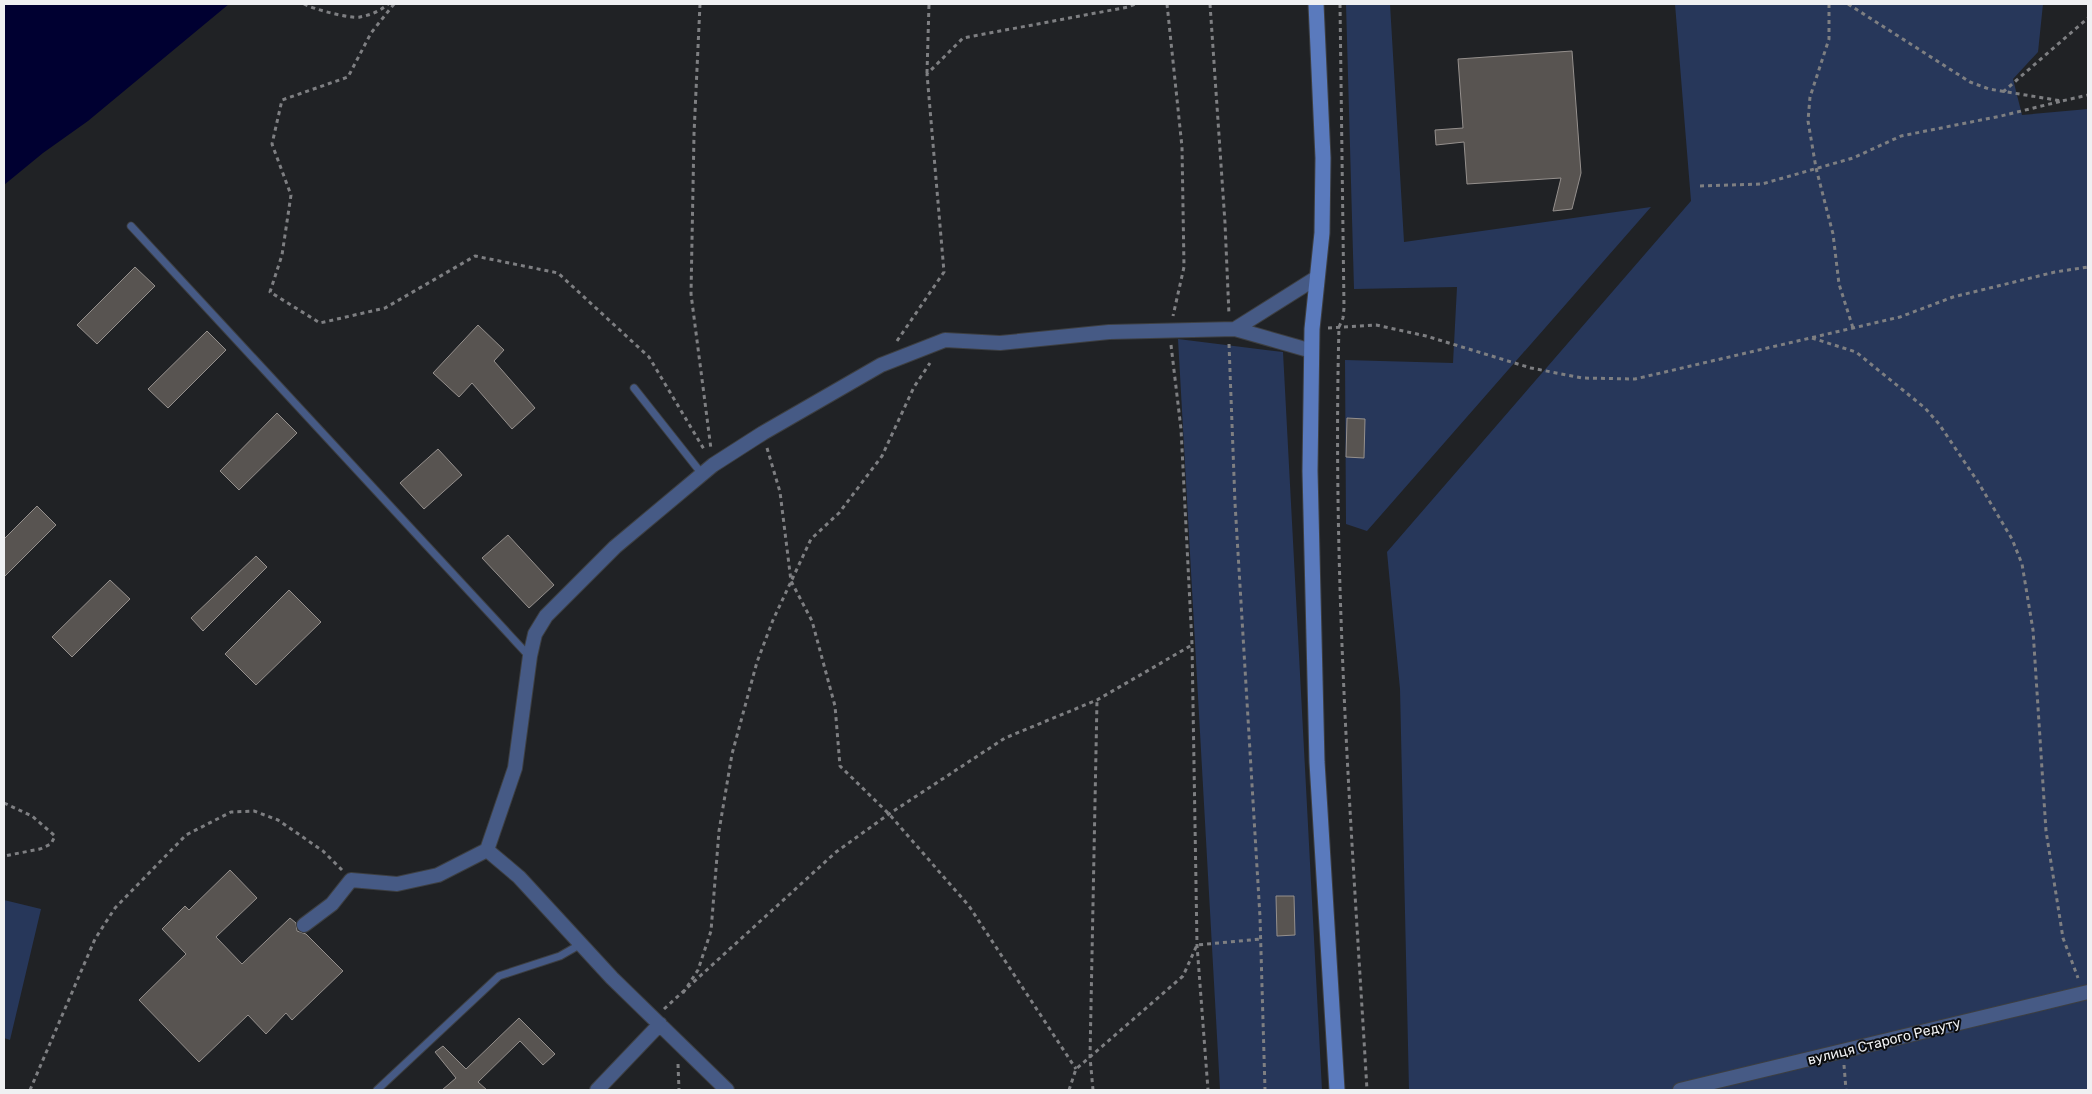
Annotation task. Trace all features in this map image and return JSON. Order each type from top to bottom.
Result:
[{"type":"main road","points":[[1316,4],[1323,158],[1322,233],[1312,329],[1310,471],[1317,762],[1337,1090]]},
{"type":"street","points":[[1232,329],[1316,278]]},
{"type":"street","points":[[304,925],[332,904],[352,880],[397,884],[438,875],[488,850],[515,768],[534,634],[546,616],[615,547],[714,465],[763,433],[881,365],[946,340],[1000,342],[1109,332],[1170,330],[1232,329],[1312,351]]},
{"type":"street","points":[[488,850],[520,877],[612,978],[727,1090]]},
{"type":"street","name":"вулиця Старого Редуту","points":[[1680,1090],[2086,992]]},
{"type":"street","points":[[597,1090],[657,1021]]},
{"type":"lane","points":[[131,226],[530,656]]},
{"type":"lane","points":[[634,388],[702,474]]},
{"type":"lane","points":[[377,1090],[499,976],[560,956],[580,944]]},
{"type":"path","points":[[304,4],[312,9],[358,17],[381,10],[388,4]]},
{"type":"path","points":[[394,4],[372,32],[348,78],[282,100],[272,144],[291,195],[282,254],[270,292],[320,323],[385,308],[475,256],[558,273],[649,357],[714,465]]},
{"type":"path","points":[[700,4],[694,134],[691,294],[714,465]]},
{"type":"path","points":[[897,342],[944,272],[926,74],[929,4]]},
{"type":"path","points":[[926,74],[963,38],[1128,7],[1135,4]]},
{"type":"path","points":[[1167,4],[1182,147],[1184,267],[1170,330],[1181,429],[1192,644],[1197,945],[1208,1090]]},
{"type":"path","points":[[1210,4],[1232,329],[1235,503],[1261,939],[1265,1090]]},
{"type":"path","points":[[1340,4],[1344,308],[1343,318],[1339,327],[1336,410],[1338,580],[1367,1090]]},
{"type":"path","points":[[1829,4],[1829,39],[1810,97],[1808,121],[1816,168],[1833,234],[1839,284],[1853,328]]},
{"type":"path","points":[[1848,4],[1970,82],[2003,92],[2062,101]]},
{"type":"path","points":[[2003,92],[2088,18]]},
{"type":"path","points":[[1700,186],[1762,184],[1853,158],[1901,136],[2001,116],[2088,95]]},
{"type":"path","points":[[1312,329],[1376,325],[1426,336],[1531,368],[1582,378],[1635,379],[1900,317],[1953,297],[2055,272],[2088,267]]},
{"type":"path","points":[[1810,338],[1856,352],[1924,408],[1939,424],[1972,473],[2012,539],[2022,564],[2033,630],[2046,831],[2063,938],[2086,992]]},
{"type":"path","points":[[683,993],[698,970],[711,931],[719,831],[732,754],[757,662],[773,620],[811,540],[838,513],[882,456],[914,388],[946,340]]},
{"type":"path","points":[[763,433],[780,492],[791,581],[812,621],[835,706],[840,766],[889,814],[969,906],[1076,1069]]},
{"type":"path","points":[[657,1021],[683,993],[836,852],[889,814],[1005,738],[1097,700],[1192,644]]},
{"type":"path","points":[[1093,1090],[1090,1056],[1097,700]]},
{"type":"path","points":[[4,803],[32,816],[55,836],[51,844],[40,849],[4,856]]},
{"type":"path","points":[[30,1090],[95,939],[115,908],[186,835],[231,812],[254,811],[278,820],[315,846],[352,880]]},
{"type":"path","points":[[1197,945],[1261,939]]},
{"type":"path","points":[[1069,1090],[1076,1069],[1183,976],[1197,945]]},
{"type":"path","points":[[1842,1052],[1846,1090]]},
{"type":"shaded area","points":[[4,4],[229,4],[88,121],[43,153],[4,185]]},
{"type":"shaded area","points":[[1346,4],[1390,4],[1404,242],[1651,207],[1367,531],[1346,524],[1345,360],[1453,363],[1457,287],[1354,289]]},
{"type":"shaded area","points":[[1675,4],[2043,4],[2038,52],[2013,79],[2022,115],[2088,109],[2088,1090],[1409,1090],[1400,689],[1387,552],[1691,201]]},
{"type":"shaded area","points":[[1178,339],[1283,352],[1322,1090],[1220,1090]]},
{"type":"shaded area","points":[[4,900],[41,909],[10,1040],[4,1038]]},
{"type":"building","points":[[1572,51],[1581,173],[1572,209],[1553,211],[1561,178],[1467,184],[1464,142],[1436,145],[1435,130],[1463,128],[1458,59]]},
{"type":"building","points":[[135,267],[155,286],[97,344],[77,325]]},
{"type":"building","points":[[478,325],[504,350],[494,361],[535,408],[512,429],[472,383],[459,397],[433,373]]},
{"type":"building","points":[[207,331],[226,350],[168,408],[148,389]]},
{"type":"building","points":[[277,413],[297,433],[239,490],[220,471]]},
{"type":"building","points":[[1347,418],[1365,419],[1364,458],[1346,457]]},
{"type":"building","points":[[438,449],[462,475],[424,509],[400,483]]},
{"type":"building","points":[[37,506],[56,525],[4,577],[4,539]]},
{"type":"building","points":[[508,535],[554,585],[529,608],[482,558]]},
{"type":"building","points":[[256,556],[267,567],[203,631],[191,618]]},
{"type":"building","points":[[110,580],[130,599],[72,657],[52,637]]},
{"type":"building","points":[[289,590],[321,622],[256,685],[225,654]]},
{"type":"building","points":[[230,870],[257,898],[216,937],[242,964],[290,918],[296,923],[297,931],[306,934],[343,971],[292,1020],[286,1013],[266,1034],[248,1015],[199,1062],[139,1000],[186,954],[162,929],[185,906],[189,910]]},
{"type":"building","points":[[1276,896],[1294,896],[1295,935],[1277,936]]},
{"type":"building","points":[[519,1018],[555,1054],[543,1065],[520,1041],[478,1082],[487,1090],[442,1090],[456,1078],[435,1052],[443,1046],[466,1069]]}]
